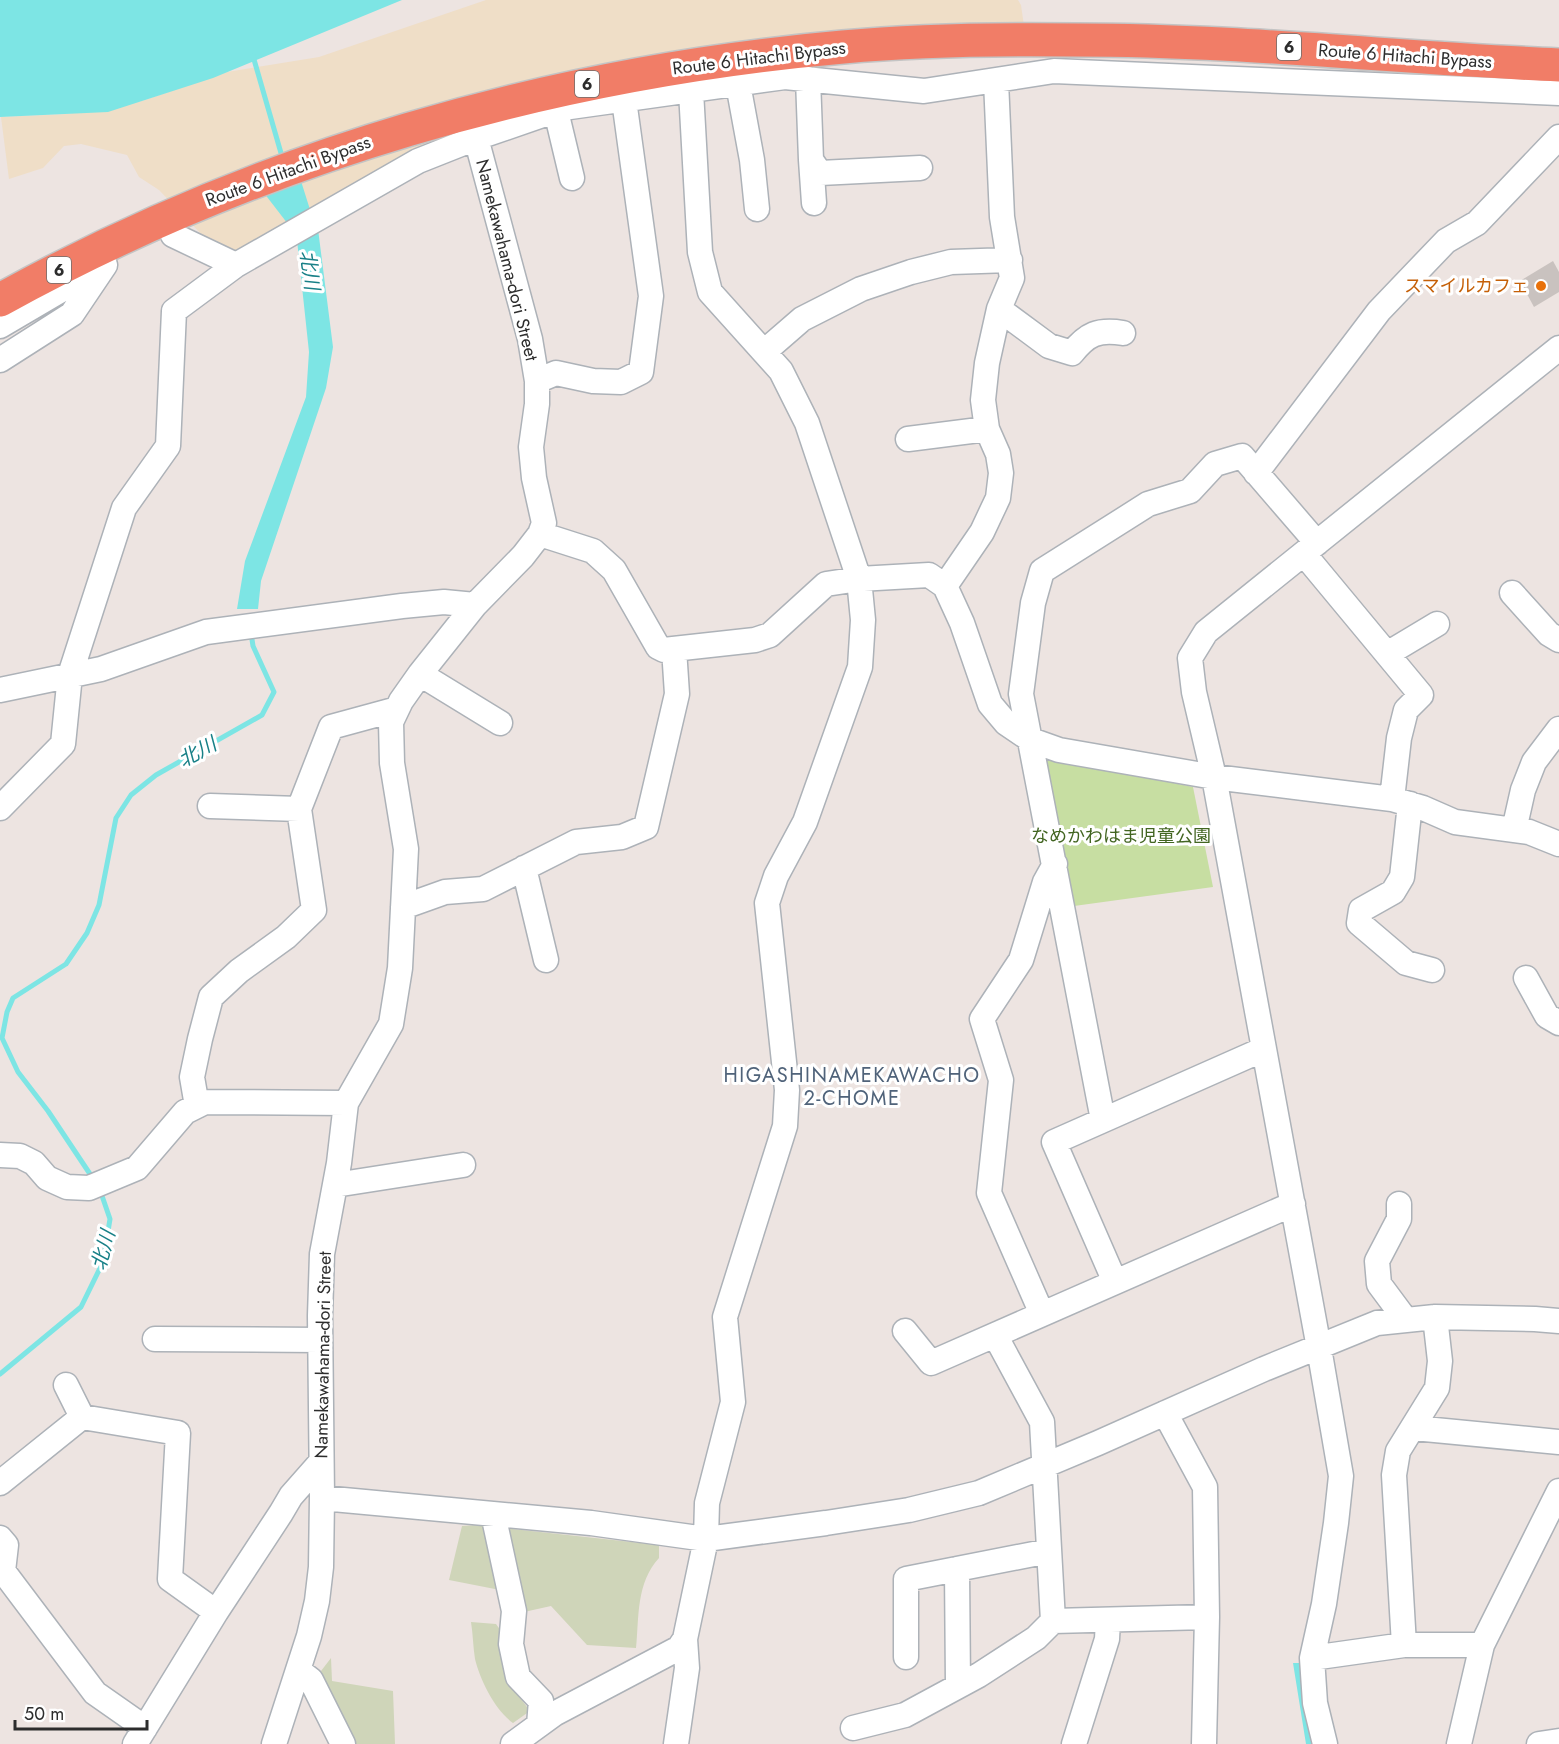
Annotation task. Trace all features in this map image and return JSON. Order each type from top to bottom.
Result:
[{"type":"highway","name":"Route 6 Hitachi Bypass","points":[[0,300],[120,240],[217,196],[327,155],[459,115],[567,88],[684,66],[844,47],[922,42],[1079,39],[1300,48],[1500,63],[1559,65]]},
{"type":"street","points":[[0,808],[63,744],[70,675],[124,508],[168,447],[174,311],[236,265],[418,161],[476,138],[556,111],[785,77],[924,91],[1054,71],[1559,93]]},
{"type":"street","points":[[808,79],[814,203]]},
{"type":"street","points":[[945,586],[982,532],[998,498],[1001,473],[998,454],[987,429],[983,400],[987,363],[999,309],[1012,278],[1002,217],[996,81]]},
{"type":"street","points":[[738,84],[752,160],[758,209]]},
{"type":"street","points":[[676,1744],[687,1668],[685,1639],[706,1539],[707,1503],[733,1401],[725,1317],[785,1126],[787,1090],[767,903],[776,876],[805,822],[860,667],[863,620],[859,579],[807,423],[781,371],[710,292],[700,252],[691,91]]},
{"type":"street","points":[[537,381],[556,372],[593,381],[621,382],[641,372],[651,296],[624,100]]},
{"type":"street","points":[[556,111],[572,178]]},
{"type":"street","points":[[1256,473],[1379,311],[1446,241],[1477,223],[1559,137]]},
{"type":"street","name":"Namekawahama-dori Street","points":[[274,1744],[309,1636],[317,1601],[321,1567],[322,1254],[335,1185],[346,1103],[391,1024],[400,968],[406,849],[393,763],[391,722],[420,674],[475,605],[523,556],[540,534],[544,523],[534,478],[531,447],[537,404],[537,381],[530,339],[476,138]]},
{"type":"street","points":[[811,160],[820,173],[920,168]]},
{"type":"street","points":[[174,235],[236,265]]},
{"type":"street","points":[[764,352],[802,319],[861,289],[911,272],[951,262],[1010,260]]},
{"type":"street","points":[[0,326],[105,265],[72,314],[0,360]]},
{"type":"street","points":[[999,309],[1049,345],[1072,353],[1083,339],[1093,334],[1123,333]]},
{"type":"street","points":[[1325,1744],[1315,1702],[1312,1658],[1324,1604],[1341,1476],[1214,777],[1194,692],[1190,658],[1206,632],[1559,348]]},
{"type":"street","points":[[908,439],[987,429]]},
{"type":"street","points":[[1103,1120],[1021,694],[1033,603],[1042,571],[1148,504],[1190,491],[1215,464],[1242,456],[1387,654],[1421,695],[1406,710],[1399,738],[1402,877],[1393,891],[1361,910],[1359,923],[1406,963],[1432,970]]},
{"type":"street","points":[[540,534],[593,551],[614,570],[658,647],[664,650],[755,639],[770,635],[826,584],[859,579],[929,575],[945,586],[962,623],[990,704],[1006,723],[1031,740],[1059,750],[1214,777],[1401,801],[1455,822],[1529,832],[1559,844]]},
{"type":"street","points":[[1512,594],[1549,634],[1559,640]]},
{"type":"street","points":[[0,690],[101,669],[206,632],[444,602],[475,605]]},
{"type":"street","points":[[1387,654],[1437,624]]},
{"type":"street","points":[[403,907],[445,892],[483,889],[576,842],[622,837],[646,827],[677,694],[674,649]]},
{"type":"street","points":[[420,674],[500,723]]},
{"type":"street","points":[[197,1106],[192,1077],[212,997],[239,971],[286,937],[314,910],[299,809],[331,727],[397,709]]},
{"type":"street","points":[[1514,830],[1523,789],[1534,762],[1559,729]]},
{"type":"street","points":[[210,806],[299,809]]},
{"type":"street","points":[[1042,1314],[989,1193],[1001,1080],[982,1019],[1020,960],[1045,882],[1054,864]]},
{"type":"street","points":[[524,868],[546,960]]},
{"type":"street","points":[[1526,978],[1547,1016],[1559,1023]]},
{"type":"street","points":[[1115,1282],[1054,1142],[1264,1049]]},
{"type":"street","points":[[0,1155],[20,1156],[34,1163],[46,1179],[66,1187],[89,1188],[137,1168],[185,1113],[205,1102],[346,1103]]},
{"type":"street","points":[[335,1185],[463,1165]]},
{"type":"street","points":[[905,1330],[931,1363],[1293,1204]]},
{"type":"street","points":[[1399,1204],[1398,1219],[1377,1261],[1379,1284],[1406,1319]]},
{"type":"street","points":[[1404,1644],[1394,1475],[1398,1451],[1437,1388],[1440,1361],[1435,1317]]},
{"type":"street","points":[[322,1498],[591,1523],[706,1539],[776,1530],[909,1510],[979,1493],[1264,1369],[1370,1326],[1406,1319],[1435,1317],[1559,1321]]},
{"type":"street","points":[[995,1335],[1042,1422],[1053,1622]]},
{"type":"street","points":[[155,1339],[320,1340]]},
{"type":"street","points":[[66,1385],[82,1417]]},
{"type":"street","points":[[1165,1413],[1205,1487],[1207,1617],[1204,1744]]},
{"type":"street","points":[[0,1483],[82,1417],[178,1433],[170,1579],[216,1611]]},
{"type":"street","points":[[1414,1428],[1559,1442]]},
{"type":"street","points":[[0,1538],[6,1545],[2,1572],[95,1694],[140,1736],[216,1611],[291,1496],[321,1462]]},
{"type":"street","points":[[1459,1744],[1482,1645],[1559,1491]]},
{"type":"street","points":[[493,1514],[514,1611],[511,1644],[518,1677],[541,1701],[539,1725]]},
{"type":"street","points":[[906,1657],[906,1579],[1049,1551]]},
{"type":"street","points":[[957,1569],[958,1686]]},
{"type":"street","points":[[853,1728],[905,1715],[958,1686],[1036,1638],[1053,1622],[1207,1617]]},
{"type":"street","points":[[1074,1744],[1107,1639],[1108,1620]]},
{"type":"street","points":[[513,1744],[554,1714],[679,1648],[685,1639]]},
{"type":"street","points":[[1312,1658],[1404,1644],[1482,1645]]},
{"type":"street","points":[[298,1670],[311,1680],[343,1744]]},
{"type":"street","points":[[1539,1744],[1559,1741]]},
{"type":"green space","name":"なめかわはま児童公園","points":[[1033,754],[1193,787],[1213,887],[1074,906]]},
{"type":"green space","points":[[491,1524],[500,1590],[449,1580],[462,1526]]},
{"type":"green space","points":[[503,1528],[659,1545],[659,1558],[642,1589],[636,1648],[587,1645],[551,1606],[524,1612]]},
{"type":"green space","points":[[471,1622],[496,1624],[501,1631],[500,1639],[506,1679],[530,1711],[513,1723],[494,1703],[481,1676],[475,1659]]},
{"type":"green space","points":[[331,1658],[332,1681],[393,1691],[395,1744],[354,1744],[323,1682],[321,1671]]},
{"type":"sand","points":[[486,0],[1018,0],[1021,5],[1026,40],[958,42],[563,108],[226,260],[159,190],[139,177],[127,155],[81,144],[64,146],[43,168],[9,179],[1,117],[67,114],[142,101],[227,72],[319,57]]},
{"type":"water","points":[[0,0],[402,0],[213,78],[108,112],[0,117]]},
{"type":"water","points":[[301,181],[312,216],[291,228],[264,193]]},
{"type":"water","points":[[318,229],[333,347],[326,388],[261,581],[258,609],[237,609],[245,561],[306,397],[309,352],[297,240]]},
{"type":"water","points":[[1293,1663],[1304,1663],[1317,1744],[1306,1744]]},
{"type":"building","name":"スマイルカフェ","points":[[1553,261],[1559,272],[1559,292],[1534,307],[1520,281]]},
{"type":"waterway","name":"北川","points":[[253,56],[283,160]]},
{"type":"waterway","name":"北川","points":[[94,1180],[48,1111],[18,1072],[2,1038],[7,1012],[13,998],[66,964],[87,933],[99,905],[116,818],[131,795],[156,775],[262,715],[274,692],[253,646],[251,633]]},
{"type":"waterway","name":"北川","points":[[0,1374],[81,1307],[103,1262],[110,1219],[100,1190]]},
{"type":"place","name":"スマイルカフェ","points":[[1541,286]]},
{"type":"district","name":"HIGASHINAMEKAWACHO 2-CHOME","points":[[852,1086]]}]
